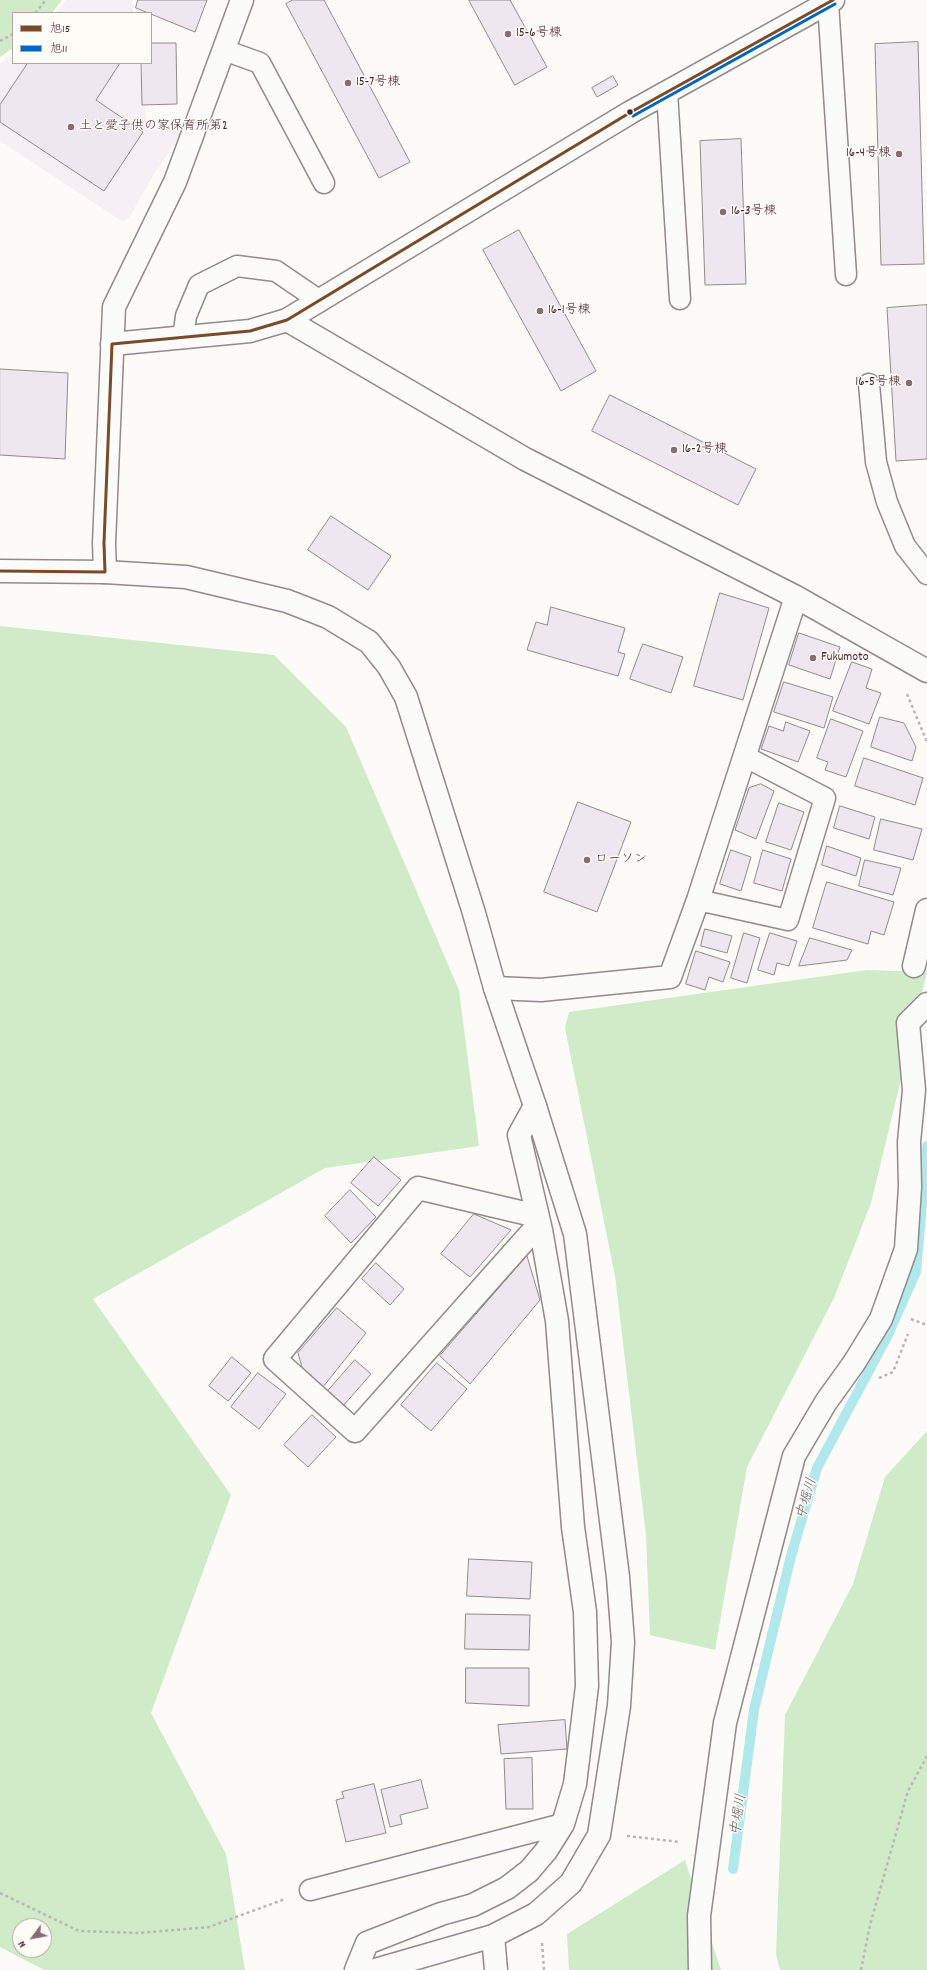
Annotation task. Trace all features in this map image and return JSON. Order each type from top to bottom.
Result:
[{"type":"street","points":[[105,572],[104,543],[114,307],[175,182],[242,0]]},
{"type":"street","points":[[112,344],[250,331],[287,320],[523,177],[667,92],[831,2]]},
{"type":"street","points":[[287,320],[525,459],[796,597],[927,671]]},
{"type":"street","points":[[0,571],[105,572],[186,577],[287,601],[328,617],[369,642],[389,667],[406,697],[474,913],[495,988],[535,1106],[575,1234],[618,1577],[623,1642],[619,1706],[599,1835],[570,1883],[536,1914],[493,1936],[375,1970]]},
{"type":"street","points":[[495,988],[541,990],[670,977],[698,900],[796,597]]},
{"type":"street","points":[[914,966],[926,920]]},
{"type":"street","points":[[700,1970],[699,1916],[725,1723],[794,1456],[826,1402],[854,1363],[881,1320],[906,1249],[910,1187],[909,1142],[914,1090],[908,1023],[927,1004]]},
{"type":"street","points":[[356,1970],[367,1943],[441,1914],[473,1905],[507,1888],[529,1871],[546,1851],[563,1824],[574,1784],[587,1686],[585,1612],[573,1528],[558,1321],[519,1135],[535,1106]]},
{"type":"street","points":[[418,1188],[538,1220],[356,1432],[275,1359],[418,1188]]},
{"type":"street","points":[[493,1936],[496,1970]]},
{"type":"lane","points":[[831,2],[846,275]]},
{"type":"lane","points":[[224,50],[260,63],[324,183]]},
{"type":"lane","points":[[667,92],[680,299]]},
{"type":"lane","points":[[183,338],[186,316],[199,285],[237,266],[276,271],[320,301]]},
{"type":"lane","points":[[869,384],[876,462],[887,502],[905,546],[927,574]]},
{"type":"lane","points":[[698,900],[788,920],[825,798],[744,756]]},
{"type":"lane","points":[[310,1890],[563,1824]]},
{"type":"path","points":[[35,12],[46,0]]},
{"type":"path","points":[[0,41],[12,35]]},
{"type":"path","points":[[906,692],[927,742]]},
{"type":"path","points":[[860,1970],[870,1924],[908,1791],[927,1756]]},
{"type":"path","points":[[619,1835],[708,1846]]},
{"type":"path","points":[[0,1893],[79,1931],[139,1933],[210,1927],[310,1890]]},
{"type":"shaded area","points":[[66,0],[132,0],[133,12],[56,12]]},
{"type":"shaded area","points":[[12,54],[12,64],[139,64],[146,119],[182,133],[154,174],[129,218],[123,222],[0,141],[0,64]]},
{"type":"green space","points":[[0,0],[62,0],[53,12],[12,12],[12,49],[0,57]]},
{"type":"green space","points":[[0,626],[274,655],[346,727],[459,990],[479,1146],[325,1168],[93,1299],[231,1495],[151,1713],[226,1854],[245,1970],[44,1970],[21,1958],[52,1958],[52,1918],[12,1918],[12,1953],[0,1947]]},
{"type":"green space","points":[[867,970],[927,972],[871,1203],[834,1298],[747,1467],[715,1650],[650,1635],[646,1535],[615,1276],[565,1028],[569,1012]]},
{"type":"green space","points":[[927,1431],[927,1970],[780,1970],[776,1954],[785,1715],[853,1584],[885,1477]]},
{"type":"green space","points":[[685,1860],[721,1970],[569,1970],[567,1934]]},
{"type":"building","points":[[138,0],[207,0],[195,32],[152,15],[152,12],[146,12],[136,8]]},
{"type":"building","name":"15-7号棟","points":[[293,0],[324,0],[410,162],[379,178],[286,4]]},
{"type":"building","name":"15-6号棟","points":[[469,0],[510,0],[547,67],[515,85]]},
{"type":"building","name":"16-4号棟","points":[[918,42],[924,264],[881,265],[875,44]]},
{"type":"building","points":[[152,43],[176,43],[177,104],[142,105],[141,64],[152,64]]},
{"type":"building","name":"土と愛子供の家保育所第2","points":[[27,64],[119,64],[96,100],[143,132],[104,191],[0,122],[0,105]]},
{"type":"building","points":[[613,76],[618,85],[597,97],[592,88]]},
{"type":"building","name":"16-3号棟","points":[[741,139],[746,284],[705,285],[700,141]]},
{"type":"building","name":"16-1号棟","points":[[519,230],[596,371],[561,391],[483,250]]},
{"type":"building","name":"16-5号棟","points":[[927,305],[927,459],[896,461],[887,308]]},
{"type":"building","points":[[0,369],[68,373],[65,459],[0,455]]},
{"type":"building","name":"16-2号棟","points":[[610,395],[756,469],[738,505],[592,431]]},
{"type":"building","points":[[331,516],[391,556],[368,590],[308,550]]},
{"type":"building","points":[[720,593],[769,608],[743,700],[694,686]]},
{"type":"building","points":[[551,607],[625,628],[618,652],[625,654],[618,676],[527,650],[536,622],[547,625]]},
{"type":"building","points":[[799,633],[840,647],[830,679],[789,665]]},
{"type":"building","points":[[643,644],[683,657],[671,693],[630,679]]},
{"type":"building","points":[[852,662],[872,669],[866,688],[881,693],[869,724],[833,711]]},
{"type":"building","points":[[784,682],[833,697],[824,728],[774,712]]},
{"type":"building","points":[[880,717],[904,723],[916,747],[912,761],[871,747]]},
{"type":"building","points":[[831,719],[863,731],[846,777],[825,770],[828,762],[817,758]]},
{"type":"building","points":[[786,722],[810,731],[798,762],[761,749],[769,726],[783,731]]},
{"type":"building","points":[[864,758],[923,778],[915,805],[855,786]]},
{"type":"building","points":[[761,784],[774,791],[756,839],[735,830],[749,788]]},
{"type":"building","points":[[578,802],[631,822],[597,912],[544,892]]},
{"type":"building","points":[[779,803],[804,812],[791,850],[766,842]]},
{"type":"building","points":[[840,806],[875,817],[869,839],[834,828]]},
{"type":"building","points":[[881,819],[922,829],[913,860],[874,850]]},
{"type":"building","points":[[827,846],[861,858],[856,876],[822,865]]},
{"type":"building","points":[[731,850],[751,857],[741,891],[720,884]]},
{"type":"building","points":[[763,850],[791,859],[782,891],[754,883]]},
{"type":"building","points":[[865,860],[901,868],[893,895],[859,886]]},
{"type":"building","points":[[827,882],[894,902],[884,935],[871,931],[868,944],[813,928]]},
{"type":"building","points":[[705,929],[732,936],[727,953],[701,946]]},
{"type":"building","points":[[744,933],[760,938],[747,983],[731,978]]},
{"type":"building","points":[[770,933],[797,941],[789,966],[777,963],[774,975],[758,970]]},
{"type":"building","points":[[810,938],[852,950],[847,960],[799,966]]},
{"type":"building","points":[[696,951],[730,962],[723,982],[709,977],[705,990],[686,984]]},
{"type":"building","points":[[374,1157],[401,1180],[378,1206],[351,1183]]},
{"type":"building","points":[[350,1190],[376,1217],[351,1243],[325,1216]]},
{"type":"building","points":[[474,1214],[511,1230],[470,1277],[441,1254]]},
{"type":"building","points":[[527,1256],[540,1300],[470,1384],[440,1356]]},
{"type":"building","points":[[376,1263],[404,1289],[390,1305],[362,1279]]},
{"type":"building","points":[[337,1308],[366,1333],[323,1387],[303,1371],[298,1353]]},
{"type":"building","points":[[232,1357],[251,1373],[228,1401],[209,1386]]},
{"type":"building","points":[[355,1360],[371,1374],[343,1406],[327,1392]]},
{"type":"building","points":[[437,1363],[467,1389],[431,1431],[401,1405]]},
{"type":"building","points":[[258,1373],[286,1394],[259,1429],[231,1407]]},
{"type":"building","points":[[312,1415],[336,1437],[308,1467],[284,1445]]},
{"type":"building","points":[[469,1559],[532,1562],[530,1599],[467,1596]]},
{"type":"building","points":[[466,1614],[530,1615],[529,1650],[465,1649]]},
{"type":"building","points":[[466,1668],[529,1668],[529,1706],[466,1703]]},
{"type":"building","points":[[565,1720],[567,1749],[501,1754],[498,1725]]},
{"type":"building","points":[[532,1758],[533,1809],[506,1809],[504,1759]]},
{"type":"building","points":[[421,1780],[428,1808],[400,1815],[402,1824],[390,1827],[381,1790]]},
{"type":"building","points":[[374,1784],[386,1833],[346,1842],[336,1800],[344,1798],[342,1792]]},
{"type":"waterway","name":"中堀川","points":[[733,1869],[754,1710],[791,1556],[817,1468],[887,1337],[916,1272],[927,1146]]},
{"type":"transit line","name":"旭15","points":[[112,344],[250,331],[287,320],[631,112],[833,0]]},
{"type":"transit line","name":"旭11","points":[[633,116],[835,4]]},
{"type":"transit line","name":"旭15","points":[[105,572],[104,543],[112,344]]},
{"type":"transit line","name":"旭15","points":[[0,571],[105,572]]},
{"type":"place","name":"15-6号棟","points":[[508,34]]},
{"type":"place","name":"15-7号棟","points":[[348,83]]},
{"type":"place","name":"土と愛子供の家保育所第2","points":[[71,127]]},
{"type":"place","name":"16-4号棟","points":[[899,154]]},
{"type":"place","name":"16-3号棟","points":[[723,212]]},
{"type":"place","name":"16-1号棟","points":[[540,311]]},
{"type":"place","name":"16-5号棟","points":[[909,383]]},
{"type":"place","name":"16-2号棟","points":[[674,450]]},
{"type":"place","name":"Fukumoto","points":[[813,658]]},
{"type":"place","name":"ローソン","points":[[587,860]]}]
